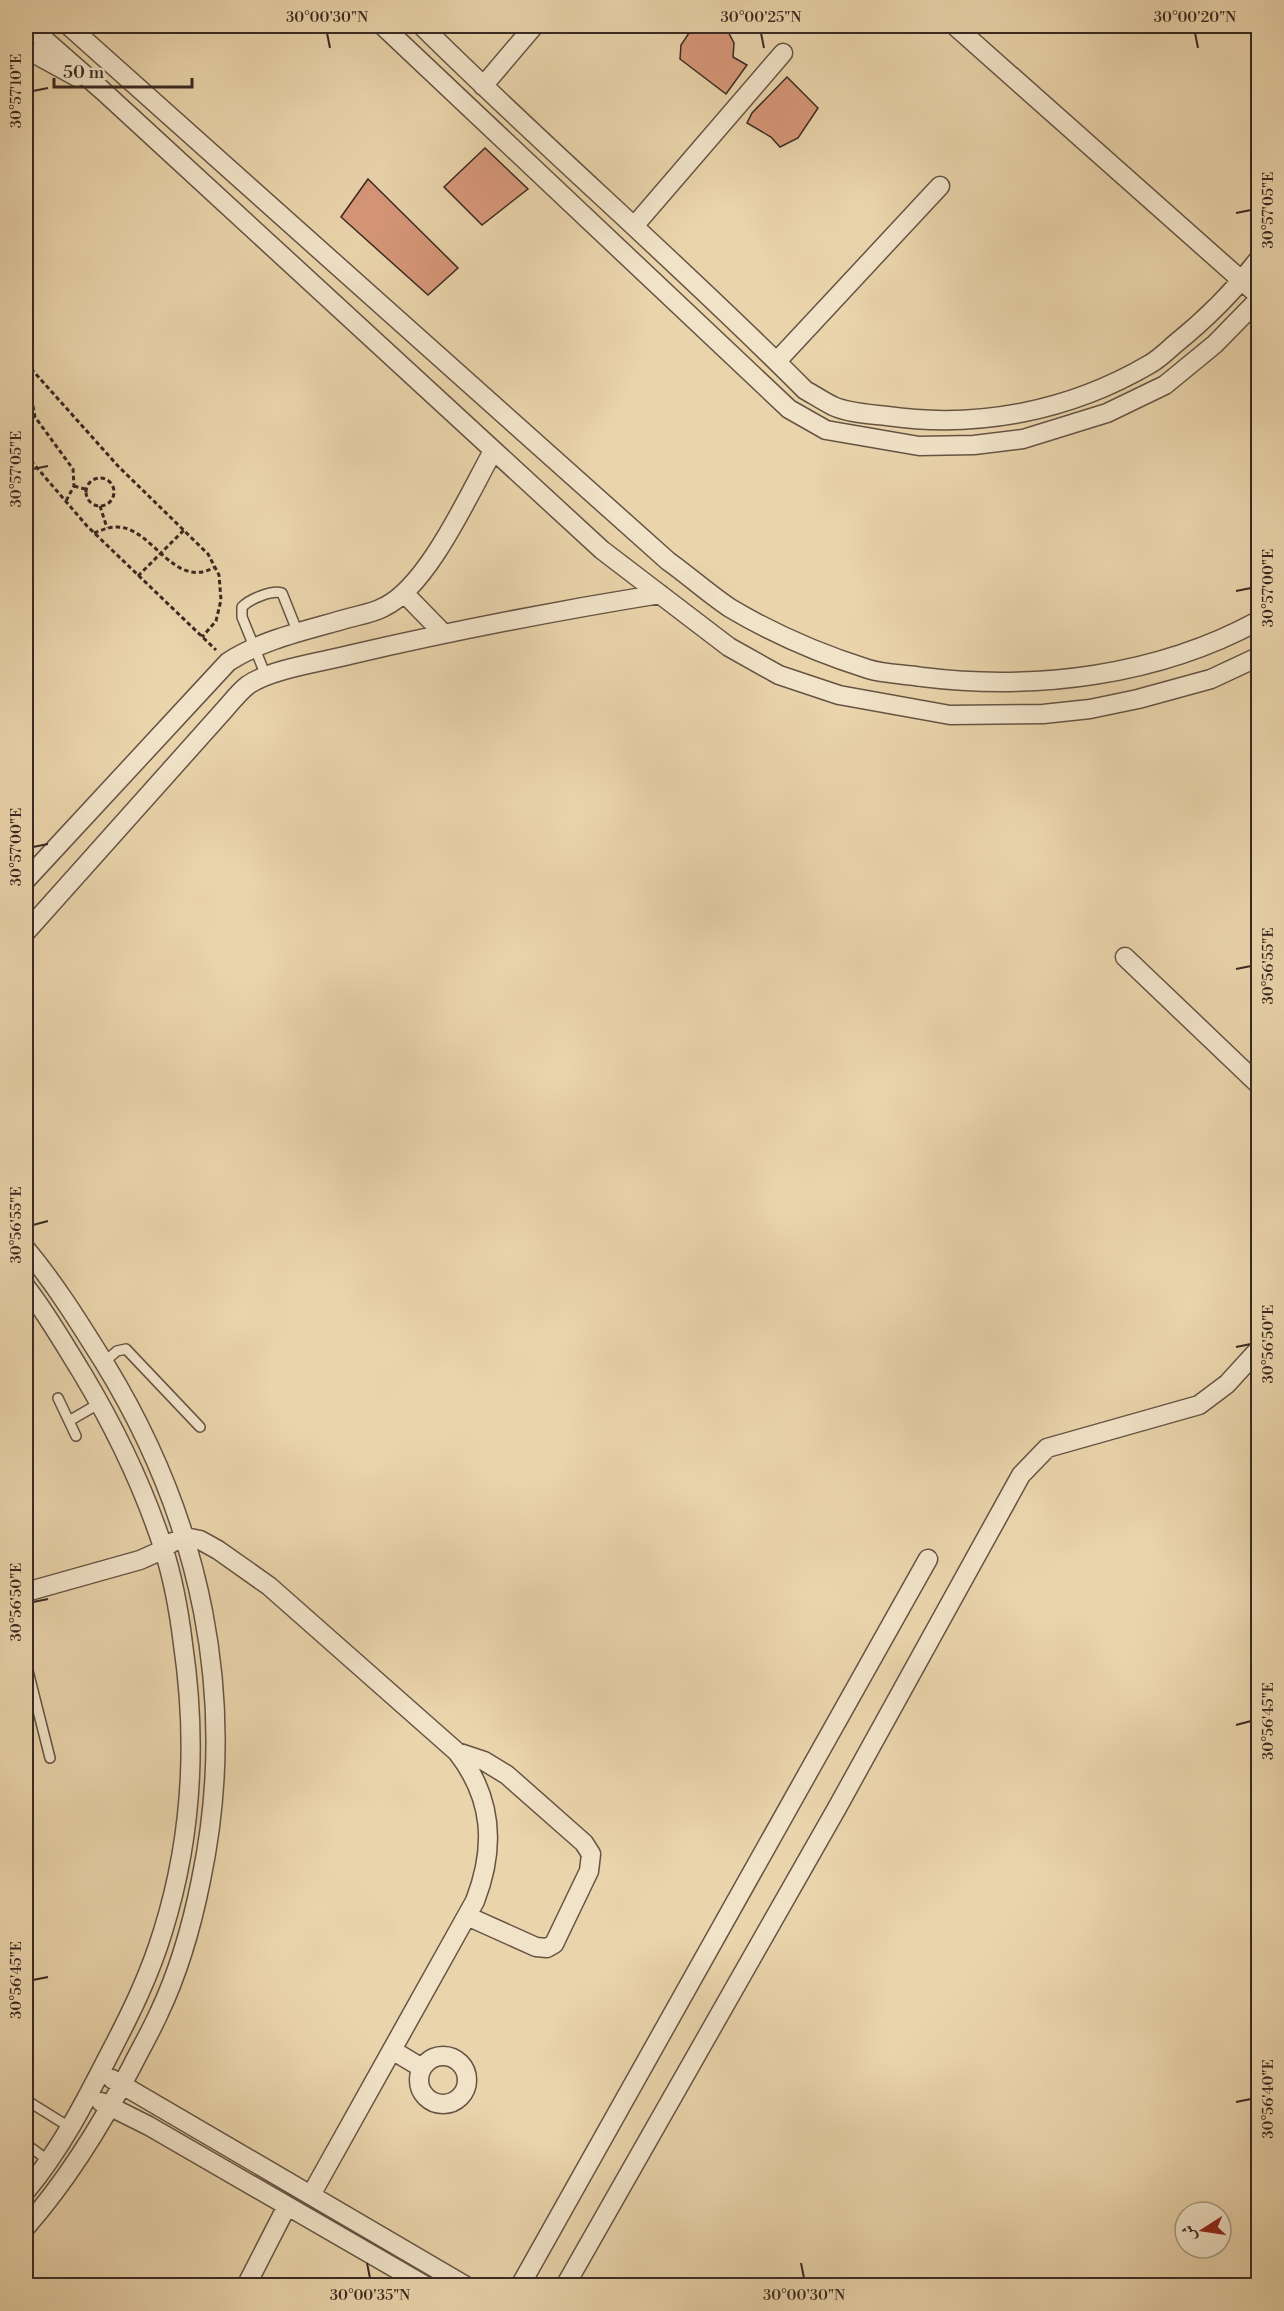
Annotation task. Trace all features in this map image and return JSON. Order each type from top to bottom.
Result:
[{"type":"street","points":[[29,26],[103,91],[602,550],[729,647],[779,675],[839,695],[950,715],[1043,714],[1090,709],[1138,699],[1211,679],[1258,657]]},
{"type":"street","points":[[69,26],[668,561],[730,607],[798,643],[870,670],[948,680],[1026,681],[1101,675],[1173,657],[1238,632],[1258,621]]},
{"type":"street","points":[[382,26],[789,409],[826,430],[919,446],[1023,439],[1070,426],[1107,413],[1165,385],[1215,344],[1258,300]]},
{"type":"street","points":[[422,26],[483,86],[635,225],[805,390],[835,407],[920,421],[972,420],[1019,415],[1098,390],[1152,363],[1199,325],[1243,280],[1258,260]]},
{"type":"street","points":[[483,86],[534,26]]},
{"type":"street","points":[[955,26],[1258,295]]},
{"type":"street","points":[[26,49],[103,91]]},
{"type":"street","points":[[635,225],[783,53]]},
{"type":"street","points":[[777,361],[940,186]]},
{"type":"street","points":[[461,422],[485,398]]},
{"type":"street","points":[[26,880],[228,662],[255,648],[298,633],[383,608],[405,594],[440,547],[493,451]]},
{"type":"street","points":[[405,594],[444,634]]},
{"type":"street","points":[[26,932],[249,685],[266,676],[444,634],[529,616],[660,594]]},
{"type":"street","points":[[1125,957],[1258,1084]]},
{"type":"street","points":[[26,1250],[64,1297],[124,1396],[147,1440],[174,1504],[197,1581],[212,1662],[217,1743],[211,1822],[197,1900],[160,2013],[111,2107],[79,2159],[26,2227]]},
{"type":"street","points":[[26,1287],[100,1404],[136,1477],[164,1549],[174,1587],[188,1676],[191,1744],[187,1820],[182,1858],[163,1932],[136,2004],[89,2096],[71,2128],[26,2191]]},
{"type":"street","points":[[565,2286],[837,1808],[1021,1475],[1047,1448],[1199,1405],[1227,1384],[1258,1350]]},
{"type":"street","points":[[26,1592],[140,1560],[164,1549],[173,1542],[184,1539],[200,1540],[269,1586],[457,1752],[477,1782],[484,1800],[488,1835],[483,1877],[467,1916],[311,2194]]},
{"type":"street","points":[[520,2286],[928,1558]]},
{"type":"street","points":[[457,1752],[484,1761],[513,1780],[584,1843],[591,1854],[589,1871],[554,1944],[547,1948],[536,1947],[467,1916]]},
{"type":"street","points":[[392,2050],[422,2068]]},
{"type":"street","points":[[100,2072],[466,2286]]},
{"type":"street","points":[[89,2096],[158,2132],[426,2286]]},
{"type":"street","points":[[246,2286],[287,2206]]},
{"type":"lane","points":[[266,676],[242,617],[242,607],[279,592],[285,597],[298,633]]},
{"type":"lane","points":[[104,1362],[117,1351],[126,1349],[200,1427]]},
{"type":"lane","points":[[58,1398],[75,1436]]},
{"type":"lane","points":[[69,1421],[100,1404]]},
{"type":"lane","points":[[26,1663],[50,1758]]},
{"type":"lane","points":[[26,2100],[71,2128]]},
{"type":"lane","points":[[26,2144],[49,2161]]},
{"type":"path","points":[[26,363],[118,466],[208,554],[219,575],[221,600],[216,621],[202,637]]},
{"type":"path","points":[[26,369],[35,417],[73,469],[74,486],[66,501]]},
{"type":"path","points":[[26,455],[94,533],[228,662]]},
{"type":"path","points":[[99,478],[110,483],[114,494],[106,505],[100,506],[89,502],[85,489],[88,484],[99,478]]},
{"type":"path","points":[[74,486],[85,489]]},
{"type":"path","points":[[100,506],[107,528]]},
{"type":"path","points":[[94,533],[119,526],[136,533],[173,564],[192,572],[206,572],[215,567]]},
{"type":"path","points":[[138,576],[184,530]]},
{"type":"building","points":[[699,26],[725,26],[734,43],[733,57],[747,65],[726,94],[680,59],[681,45],[689,33]]},
{"type":"building","points":[[787,77],[818,108],[798,138],[780,147],[771,137],[747,123],[752,113]]},
{"type":"building","points":[[485,148],[528,189],[482,225],[444,187]]},
{"type":"building","points":[[368,179],[458,268],[428,295],[341,217]]}]
